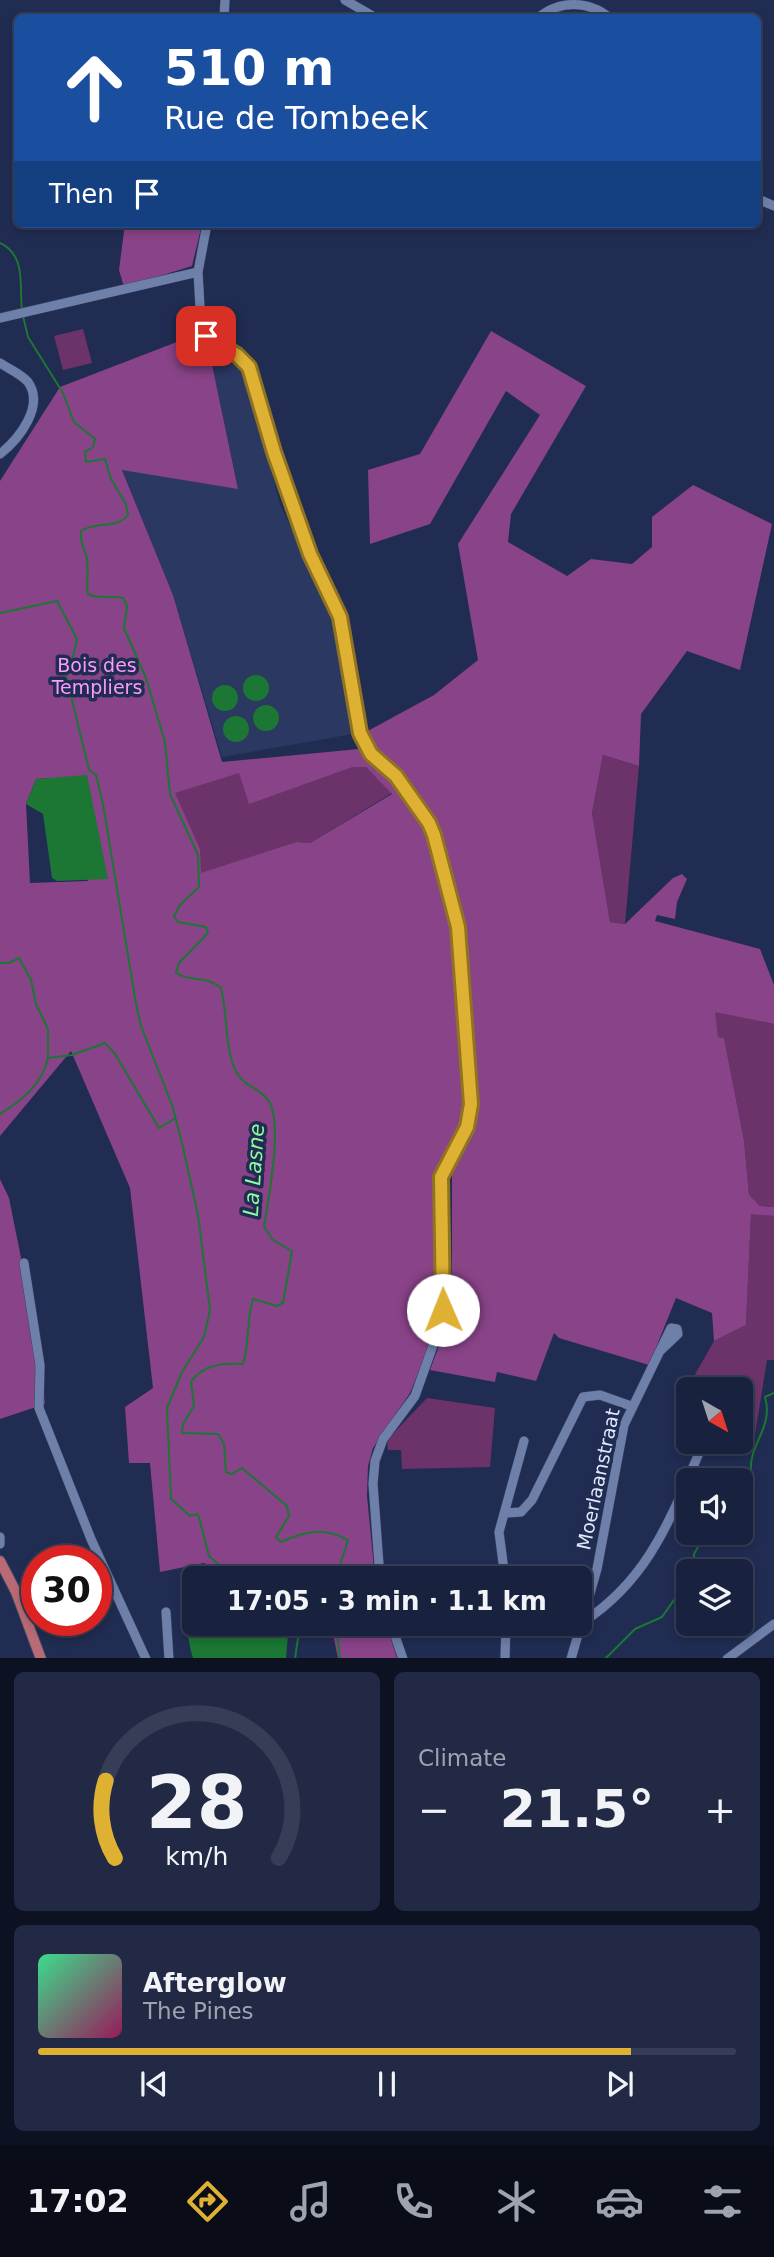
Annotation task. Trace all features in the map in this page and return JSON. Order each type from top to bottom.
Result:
[{"type":"main road","points":[[0,1561],[16,1592],[41,1658]]},
{"type":"street","points":[[345,0],[369,14]]},
{"type":"street","points":[[543,14],[553,5],[574,1],[600,8],[606,14]]},
{"type":"street","points":[[206,228],[198,272],[201,325],[213,343],[237,355],[249,367],[274,452],[310,554],[340,617],[365,744],[371,754],[396,776],[429,823],[458,927],[471,1104],[467,1127],[441,1177],[442,1324],[415,1396],[383,1438],[375,1461],[373,1484],[379,1566]]},
{"type":"street","points":[[0,318],[198,272]]},
{"type":"street","points":[[0,363],[27,382],[34,404],[21,431],[0,453]]},
{"type":"street","points":[[24,1263],[40,1365],[40,1409],[91,1539],[146,1658]]},
{"type":"street","name":"Moerlaanstraat","points":[[592,1582],[631,1406],[659,1352]]},
{"type":"street","points":[[506,1513],[521,1512],[532,1500],[583,1397],[600,1395],[631,1406]]},
{"type":"street","points":[[503,1566],[498,1544],[524,1441]]},
{"type":"street","points":[[592,1616],[653,1554],[699,1454]]},
{"type":"street","points":[[0,1537],[0,1544]]},
{"type":"street","points":[[166,1612],[169,1658]]},
{"type":"street","points":[[727,1658],[774,1624]]},
{"type":"street","points":[[395,1636],[402,1658]]},
{"type":"street","points":[[505,1658],[506,1636]]},
{"type":"street","name":"Moerlaanstraat","points":[[571,1658],[578,1636]]},
{"type":"shaded area","points":[[83,329],[92,363],[63,370],[54,336]]},
{"type":"shaded area","points":[[210,355],[227,358],[240,365],[247,374],[280,505],[333,614],[353,734],[222,757],[173,595],[122,469],[238,488]]},
{"type":"shaded area","points":[[256,675],[266,678],[269,688],[266,698],[256,701],[246,698],[243,688],[246,678]]},
{"type":"shaded area","points":[[225,685],[235,688],[238,698],[235,708],[225,711],[215,708],[212,698],[215,688]]},
{"type":"shaded area","points":[[266,705],[276,708],[279,718],[276,728],[266,731],[256,728],[253,718],[256,708]]},
{"type":"shaded area","points":[[236,716],[245,720],[249,729],[245,738],[236,742],[227,738],[223,729],[227,720]]},
{"type":"shaded area","points":[[603,755],[639,766],[625,924],[610,922],[592,813]]},
{"type":"shaded area","points":[[353,767],[366,767],[392,793],[310,843],[296,842],[200,874],[170,794],[239,772],[250,803]]},
{"type":"shaded area","points":[[87,775],[108,879],[57,881],[52,878],[43,814],[26,804],[36,779]]},
{"type":"shaded area","points":[[714,1011],[774,1024],[774,1207],[760,1206],[749,1196],[744,1140],[724,1038],[718,1037]]},
{"type":"shaded area","points":[[751,1213],[774,1216],[774,1360],[767,1360],[753,1447],[753,1377],[694,1377],[714,1341],[746,1325]]},
{"type":"shaded area","points":[[427,1398],[495,1408],[490,1467],[402,1469],[401,1450],[388,1450],[387,1440]]},
{"type":"shaded area","points":[[189,1636],[288,1636],[286,1658],[193,1658]]},
{"type":"green space","points":[[124,228],[201,228],[192,266],[124,287],[119,270]]},
{"type":"green space","name":"Bois des Templiers","points":[[491,331],[586,386],[511,514],[508,542],[567,576],[591,559],[632,564],[652,547],[652,517],[693,485],[772,524],[740,670],[687,651],[641,714],[639,766],[603,755],[592,813],[610,922],[625,924],[673,878],[682,874],[687,879],[677,902],[675,919],[657,915],[655,921],[760,949],[774,985],[774,1024],[715,1012],[718,1037],[724,1038],[744,1140],[749,1195],[760,1206],[774,1207],[774,1216],[751,1214],[746,1325],[714,1341],[712,1313],[676,1298],[649,1365],[559,1338],[554,1333],[536,1381],[497,1372],[495,1382],[430,1370],[446,1327],[452,1299],[452,1166],[474,1125],[476,1099],[457,906],[436,833],[433,841],[453,923],[452,957],[461,1046],[464,1119],[435,1181],[439,1308],[433,1338],[410,1393],[373,1448],[368,1466],[367,1496],[374,1566],[209,1566],[204,1563],[160,1572],[150,1463],[129,1463],[125,1407],[153,1388],[130,1188],[71,1051],[0,1136],[0,481],[60,387],[195,335],[210,355],[238,489],[122,470],[173,595],[222,762],[359,749],[382,767],[364,733],[434,695],[478,660],[458,544],[540,415],[506,391],[430,524],[370,544],[368,470],[420,454]],"holes":[[[353,767],[366,767],[392,794],[310,843],[296,842],[201,873],[200,849],[175,793],[239,773],[249,804]],[[50,778],[88,881],[30,883],[26,804],[36,779]]]},
{"type":"green space","points":[[0,1179],[9,1198],[39,1347],[45,1404],[0,1419]]},
{"type":"green space","points":[[333,1636],[390,1636],[397,1658],[338,1658]]},
{"type":"waterway","name":"La Lasne","points":[[0,243],[9,249],[18,264],[22,310]]},
{"type":"waterway","name":"La Lasne","points":[[23,316],[28,337],[63,393],[74,422],[95,439],[93,447],[85,452],[86,462],[105,459],[111,479],[126,504],[128,515],[123,519],[113,524],[87,528],[81,531],[81,539],[87,559],[88,594],[123,598],[127,606],[124,628],[146,678],[165,742],[170,794],[198,855],[199,887],[180,905],[174,916],[178,922],[206,927],[208,933],[179,963],[176,973],[211,982],[221,988],[232,1062],[244,1082],[263,1095],[273,1111],[274,1162],[264,1227],[273,1240],[292,1251],[283,1303],[277,1306],[253,1299],[243,1364],[214,1366],[196,1375],[191,1381],[194,1406],[183,1424],[182,1433],[218,1434],[224,1444],[226,1472],[232,1474],[242,1468],[287,1506],[289,1516],[276,1537],[281,1542],[314,1532],[331,1533],[348,1540],[340,1566]]},
{"type":"waterway","points":[[0,613],[57,601],[77,639],[72,661],[63,663],[89,770],[96,775],[103,804],[141,1026],[172,1105],[182,1143],[198,1215],[210,1310],[204,1337],[182,1372],[167,1408],[171,1499],[190,1516],[198,1514],[209,1556],[221,1566]]},
{"type":"waterway","points":[[0,963],[9,963],[19,958],[31,980],[36,1004],[48,1029],[48,1058],[72,1055],[105,1043],[115,1054],[159,1128],[174,1119]]},
{"type":"waterway","points":[[0,1114],[30,1091],[41,1076],[48,1058]]},
{"type":"waterway","points":[[751,1468],[766,1417],[765,1397],[774,1393]]},
{"type":"waterway","points":[[694,1559],[699,1545]]},
{"type":"waterway","points":[[606,1658],[635,1629],[662,1617],[676,1597]]},
{"type":"waterway","points":[[295,1658],[298,1636]]},
{"type":"waterway","name":"La Lasne","points":[[337,1636],[340,1658]]},
{"type":"route","points":[[206,336],[222,349],[244,360],[253,376],[274,452],[310,554],[340,617],[360,733],[371,754],[396,776],[429,823],[458,927],[471,1104],[467,1127],[441,1177],[443,1310]]}]
